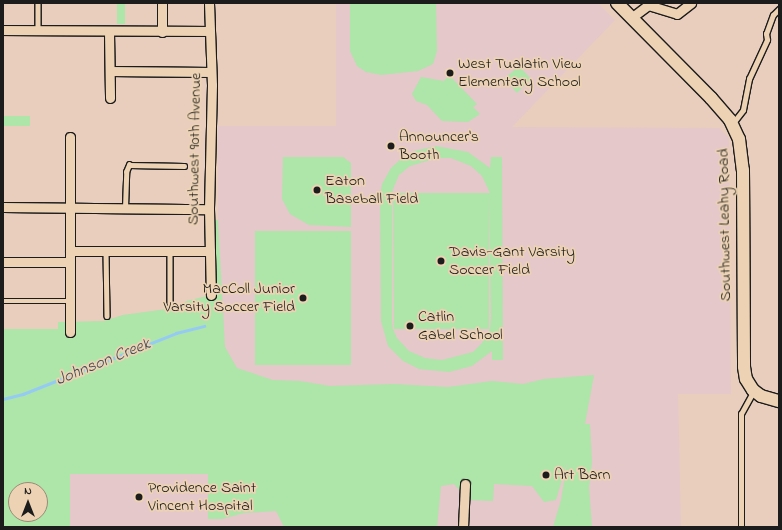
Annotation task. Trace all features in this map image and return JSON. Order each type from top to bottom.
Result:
[{"type":"street","points":[[162,3],[162,32]]},
{"type":"street","name":"Southwest 90th Avenue","points":[[209,3],[211,72],[209,209],[210,295]]},
{"type":"street","name":"Southwest Leahy Road","points":[[617,3],[711,98],[732,124],[739,139],[743,158],[743,352],[746,379],[754,391]]},
{"type":"street","points":[[631,18],[648,5],[652,4],[673,15],[681,13],[691,3]]},
{"type":"street","points":[[3,30],[110,32],[209,31]]},
{"type":"street","points":[[110,32],[110,98]]},
{"type":"street","points":[[110,71],[211,72]]},
{"type":"street","points":[[70,137],[70,332]]},
{"type":"street","points":[[3,207],[209,209]]},
{"type":"street","points":[[70,251],[210,251]]},
{"type":"street","points":[[3,262],[70,262]]},
{"type":"street","points":[[754,391],[761,396],[779,401]]},
{"type":"street","points":[[463,527],[465,484]]},
{"type":"lane","points":[[38,3],[38,31]]},
{"type":"lane","points":[[732,124],[743,110],[749,80],[767,40],[766,34],[773,15],[779,9]]},
{"type":"lane","points":[[125,208],[126,172],[129,165],[184,166]]},
{"type":"lane","points":[[106,251],[107,316]]},
{"type":"lane","points":[[170,251],[170,303]]},
{"type":"lane","points":[[3,301],[70,301]]},
{"type":"lane","points":[[741,527],[741,414],[754,391]]},
{"type":"shaded area","name":"Catlin Gabel School","points":[[336,3],[598,3],[615,20],[512,127],[719,128],[729,138],[731,394],[678,394],[681,527],[70,527],[70,474],[208,474],[209,519],[220,392],[3,354],[123,315],[174,308],[187,301],[211,295],[218,220],[218,126],[336,126]]},
{"type":"green space","points":[[117,3],[125,3],[125,24],[117,24]]},
{"type":"green space","points":[[350,3],[436,3],[437,51],[433,64],[418,71],[381,75],[366,72],[357,66],[350,51]]},
{"type":"green space","points":[[519,66],[531,79],[517,93],[504,79]]},
{"type":"green space","points":[[449,75],[477,104],[473,107],[480,114],[468,122],[442,121],[427,105],[416,101],[412,94],[421,77],[444,81]]},
{"type":"green space","points":[[3,116],[30,116],[30,126],[3,126]]},
{"type":"green space","points":[[436,146],[468,152],[490,168],[491,157],[502,157],[503,360],[492,360],[492,351],[472,366],[449,372],[419,369],[403,361],[388,346],[381,321],[380,196],[382,184],[391,168],[402,158],[414,151]],"holes":[[[437,158],[451,158],[471,166],[482,176],[490,193],[491,317],[490,329],[482,343],[473,352],[442,360],[425,358],[409,351],[397,338],[393,329],[392,196],[393,189],[399,175],[410,166]]]},
{"type":"green space","name":"Eaton Baseball Field","points":[[283,157],[343,157],[351,163],[351,227],[309,225],[290,214],[282,199]]},
{"type":"green space","name":"Davis-Gant Varsity Soccer Field","points":[[393,193],[489,193],[490,329],[394,329]]},
{"type":"green space","points":[[211,220],[218,220],[225,347],[237,368],[273,380],[300,381],[330,386],[394,384],[448,387],[492,381],[523,384],[544,379],[594,375],[585,424],[590,424],[592,462],[589,487],[592,527],[553,527],[561,500],[567,463],[556,500],[544,502],[532,486],[494,484],[493,501],[468,500],[454,484],[441,486],[437,527],[284,527],[276,511],[244,513],[222,519],[208,519],[208,474],[70,474],[70,527],[3,527],[3,329],[58,329],[58,322],[104,321],[123,315],[174,308],[187,301],[211,295]]},
{"type":"green space","name":"MacColl Junior Varsity Soccer Field","points":[[255,231],[351,231],[351,365],[255,365]]},
{"type":"waterway","name":"Johnson Creek","points":[[3,399],[23,394],[176,333],[204,326]]},
{"type":"place","name":"West Tualatin View Elementary School","points":[[450,73]]},
{"type":"place","name":"Announcer's Booth","points":[[391,146]]},
{"type":"place","name":"Eaton Baseball Field","points":[[317,190]]},
{"type":"place","name":"Davis-Gant Varsity Soccer Field","points":[[441,261]]},
{"type":"place","name":"MacColl Junior Varsity Soccer Field","points":[[303,298]]},
{"type":"place","name":"Catlin Gabel School","points":[[410,326]]},
{"type":"place","name":"Art Barn","points":[[546,475]]},
{"type":"place","name":"Providence Saint Vincent Hospital","points":[[139,497]]}]
